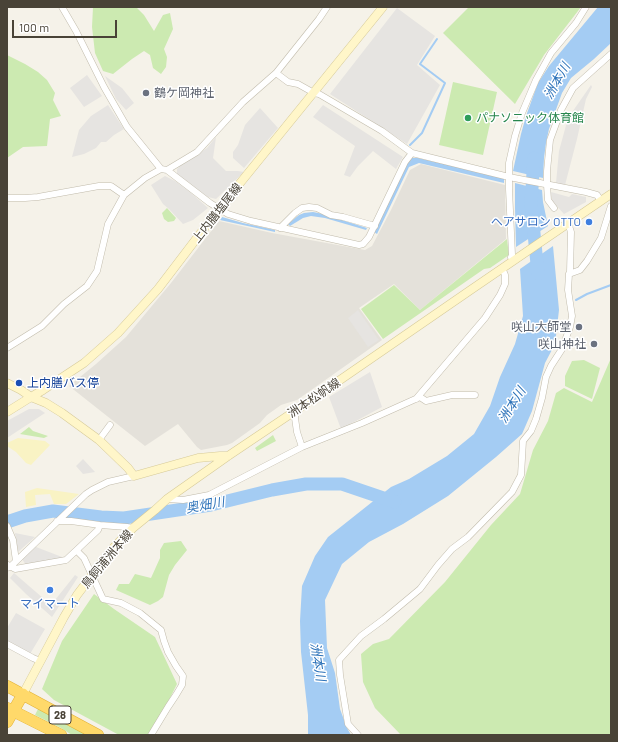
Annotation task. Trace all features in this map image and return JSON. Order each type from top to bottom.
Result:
[{"type":"highway","points":[[7,686],[23,694],[10,709],[7,722]]},
{"type":"highway","name":"28","points":[[23,694],[98,735]]},
{"type":"highway","name":"28","points":[[10,709],[61,735]]},
{"type":"main road","name":"上内膳塩尾線","points":[[31,397],[84,363],[118,333],[158,289],[219,209],[383,7]]},
{"type":"main road","name":"洲本松帆線","points":[[228,456],[502,268],[513,258],[611,194]]},
{"type":"main road","points":[[7,383],[31,397],[46,403],[99,440],[128,468],[134,476],[198,458],[228,456]]},
{"type":"main road","points":[[7,412],[31,397]]},
{"type":"main road","name":"鳥飼浦洲本線","points":[[23,694],[77,595],[112,549],[168,499],[228,456]]},
{"type":"street","points":[[62,7],[76,31],[104,87],[127,126],[164,170],[228,214],[280,228],[359,245],[363,244],[375,226],[405,162],[412,153]]},
{"type":"street","points":[[7,348],[42,326],[64,304],[86,286],[97,271],[108,224],[124,195],[145,178],[164,170],[197,152],[243,102],[276,73],[327,7]]},
{"type":"street","points":[[513,258],[509,208],[510,154],[515,136],[522,113],[536,80],[551,53],[576,23],[586,7]]},
{"type":"street","points":[[554,208],[548,200],[546,185],[550,140],[561,110],[573,88],[611,54]]},
{"type":"street","points":[[276,73],[288,82],[298,84],[314,93],[319,94],[382,130],[412,153],[510,177],[597,195],[601,201]]},
{"type":"street","points":[[7,198],[38,197],[99,186],[111,186],[124,195]]},
{"type":"street","points":[[569,274],[580,270],[587,261],[601,238],[611,206]]},
{"type":"street","points":[[280,228],[295,213],[302,208],[309,207],[317,208],[331,215],[344,217],[375,226]]},
{"type":"street","points":[[358,735],[348,724],[339,660],[361,636],[420,589],[452,549],[468,537],[512,492],[521,475],[523,441],[531,431],[536,419],[546,377],[562,349],[570,327],[572,316],[568,290],[571,232],[565,225]]},
{"type":"street","points":[[416,399],[485,318],[500,296],[505,284],[505,275],[502,268]]},
{"type":"street","points":[[168,499],[183,500],[208,495],[302,447],[362,423],[420,397],[426,401],[452,395],[475,395]]},
{"type":"street","points":[[295,411],[297,432],[302,447]]},
{"type":"street","points":[[99,440],[110,426]]},
{"type":"street","points":[[8,566],[16,561],[86,494],[108,482],[134,476]]},
{"type":"street","points":[[59,520],[100,525],[136,526]]},
{"type":"street","points":[[8,566],[15,569],[66,560],[98,530],[100,525]]},
{"type":"street","points":[[7,526],[13,540],[16,561]]},
{"type":"street","points":[[77,551],[84,558],[103,599],[121,603],[140,613],[161,630],[168,652],[183,676],[182,685],[151,735]]},
{"type":"street","points":[[7,644],[40,661]]},
{"type":"shaded area","points":[[397,8],[435,36],[417,65],[440,85],[407,144],[330,94]]},
{"type":"shaded area","points":[[87,75],[102,96],[84,107],[70,88]]},
{"type":"shaded area","points":[[105,76],[122,88],[134,103],[126,110],[116,99]]},
{"type":"shaded area","points":[[591,85],[592,87],[586,99],[565,185],[556,183],[559,151],[568,118]]},
{"type":"shaded area","points":[[108,105],[124,129],[106,142],[101,142],[96,148],[84,154],[72,157],[79,130],[91,116]]},
{"type":"shaded area","points":[[323,105],[403,157],[396,169],[373,151],[358,166],[350,177],[344,175],[355,146],[313,117]]},
{"type":"shaded area","points":[[260,108],[278,128],[244,168],[233,158],[233,152],[238,145],[245,125]]},
{"type":"shaded area","points":[[216,137],[213,158],[226,171],[244,172],[216,199],[208,197],[177,175],[177,169],[207,148]]},
{"type":"shaded area","points":[[421,164],[505,185],[506,239],[420,310],[394,284],[359,308],[382,340],[297,400],[281,405],[267,415],[260,423],[232,443],[201,450],[178,424],[145,446],[69,386],[126,337],[171,283],[219,221],[272,233],[365,250],[372,246],[410,170]]},
{"type":"shaded area","points":[[165,176],[190,192],[208,208],[193,220],[183,224],[163,204],[151,185]]},
{"type":"shaded area","points":[[551,192],[569,197],[572,194],[586,197],[586,202],[564,214],[552,201]]},
{"type":"shaded area","points":[[358,310],[379,340],[368,347],[348,318]]},
{"type":"shaded area","points":[[370,372],[382,407],[341,429],[329,397]]},
{"type":"shaded area","points":[[29,409],[39,409],[45,413],[7,438],[7,421]]},
{"type":"shaded area","points":[[83,459],[95,472],[83,474],[76,466]]},
{"type":"shaded area","points":[[15,533],[35,537],[18,552]]},
{"type":"shaded area","points":[[36,547],[62,557],[62,559],[26,565],[22,559]]},
{"type":"shaded area","points":[[14,573],[51,605],[75,575],[78,577],[52,617],[10,578]]},
{"type":"shaded area","points":[[16,613],[45,629],[30,654],[7,641],[7,628]]},
{"type":"green space","points":[[93,7],[136,7],[144,15],[154,31],[163,15],[170,13],[173,29],[164,49],[167,57],[166,67],[161,74],[153,68],[150,55],[144,51],[113,74],[103,71],[95,53],[92,27]]},
{"type":"green space","points":[[469,7],[581,7],[544,55],[515,104],[443,33]]},
{"type":"green space","points":[[7,55],[38,72],[47,80],[55,93],[53,100],[61,116],[50,119],[47,146],[23,147],[7,158]]},
{"type":"green space","name":"パナソニック体育館","points":[[453,82],[497,92],[483,155],[439,145]]},
{"type":"green space","points":[[167,208],[176,218],[174,221],[168,222],[164,219],[162,213]]},
{"type":"green space","points":[[507,239],[509,255],[490,268],[484,269],[383,339],[361,309],[394,285],[420,310]]},
{"type":"green space","points":[[611,358],[611,735],[401,735],[375,708],[363,682],[361,654],[373,644],[389,639],[445,582],[491,525],[520,494],[533,450],[548,421],[556,393],[564,388],[592,402]]},
{"type":"green space","points":[[584,360],[600,368],[592,399],[565,386],[565,376],[572,361]]},
{"type":"green space","points":[[29,427],[33,431],[48,436],[44,438],[20,434]]},
{"type":"green space","points":[[273,435],[276,441],[257,451],[255,448]]},
{"type":"green space","points":[[181,541],[187,550],[169,575],[163,597],[158,601],[150,605],[116,590],[119,584],[129,584],[135,574],[151,578],[160,558],[160,550],[164,543]]},
{"type":"green space","points":[[94,594],[155,637],[177,684],[165,708],[148,735],[119,735],[54,700],[42,689],[62,641]]},
{"type":"green space","points":[[39,707],[92,735],[72,735],[35,715]]},
{"type":"sand","points":[[18,438],[45,441],[50,445],[31,465],[26,463],[16,452],[7,446],[7,443]]},
{"type":"sand","points":[[37,488],[79,494],[66,504],[54,504],[50,494],[35,495],[36,505],[26,507],[25,492]]},
{"type":"water","points":[[598,7],[611,7],[611,43],[571,78],[562,93],[549,129],[544,158],[543,178],[513,171],[526,116],[538,83],[549,66]]},
{"type":"water","points":[[412,158],[418,158],[504,178],[504,183],[419,163],[409,167],[377,234],[374,232],[406,163]]},
{"type":"water","points":[[515,183],[542,190],[548,226],[516,247],[515,208]]},
{"type":"water","points":[[313,212],[367,228],[366,230],[325,218],[311,216],[303,218],[290,226],[288,224],[299,215]]},
{"type":"water","points":[[222,217],[275,230],[275,232],[220,220]]},
{"type":"water","points":[[553,246],[559,310],[555,344],[545,363],[532,411],[522,434],[448,496],[403,524],[369,542],[342,564],[325,600],[327,648],[335,673],[340,709],[351,735],[308,735],[308,715],[301,652],[300,621],[302,586],[315,556],[328,537],[391,487],[409,479],[447,456],[474,434],[490,406],[500,377],[515,344],[523,316],[520,269]]},
{"type":"waterway","points":[[410,145],[422,133],[445,83],[420,64],[437,39]]},
{"type":"waterway","name":"洲本川","points":[[534,158],[531,203],[538,274]]},
{"type":"waterway","points":[[576,300],[611,285]]},
{"type":"waterway","name":"奥畑川","points":[[7,521],[53,511],[101,517],[124,518],[211,505],[272,490],[306,484],[342,484],[395,502]]},
{"type":"place","name":"鶴ケ岡神社","points":[[146,93]]},
{"type":"place","name":"パナソニック体育館","points":[[468,118]]},
{"type":"place","name":"ヘアサロン OTTO","points":[[589,222]]},
{"type":"place","name":"咲山大師堂","points":[[579,327]]},
{"type":"place","name":"咲山神社","points":[[594,344]]},
{"type":"place","name":"上内膳バス停","points":[[19,383]]},
{"type":"place","name":"マイマート","points":[[50,590]]}]
